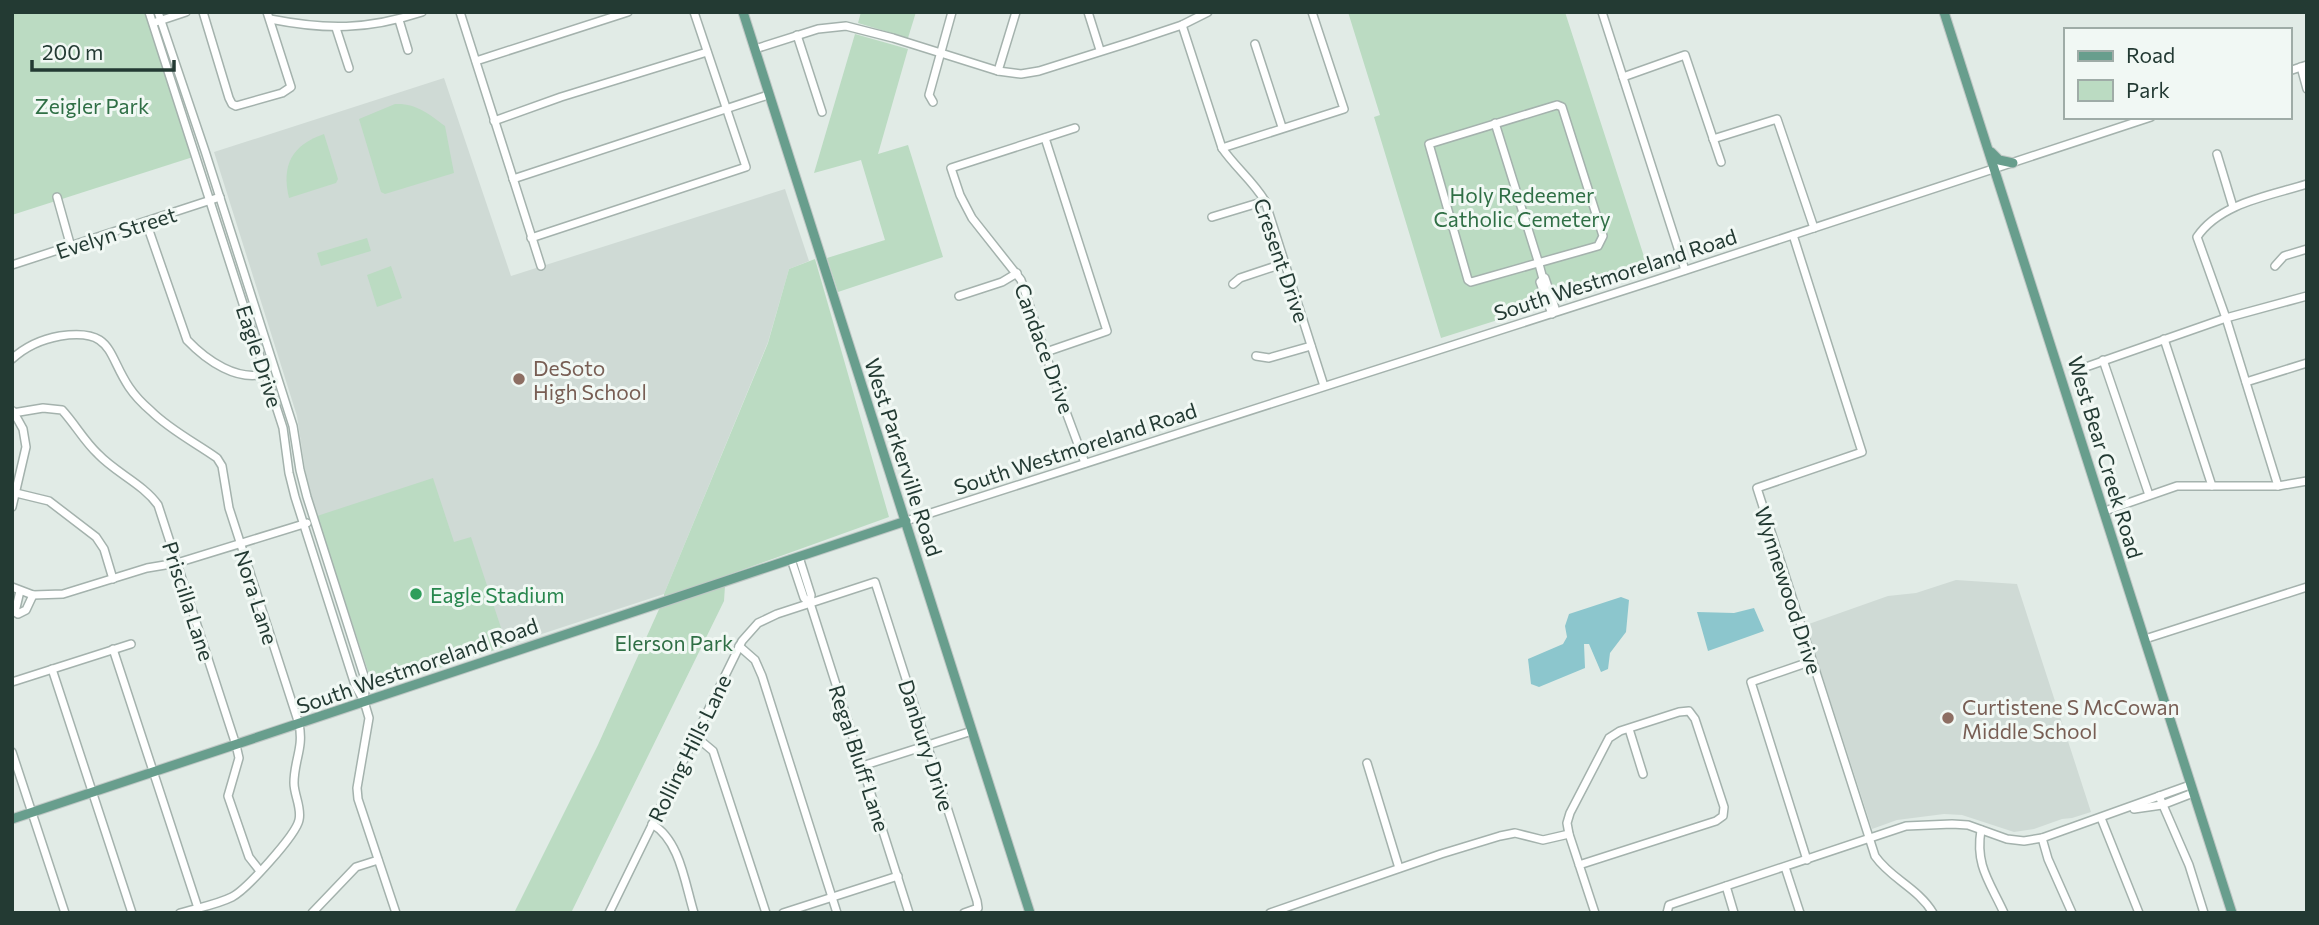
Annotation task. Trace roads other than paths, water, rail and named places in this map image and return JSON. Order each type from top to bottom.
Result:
[{"type":"main road","name":"West Parkerville Road","points":[[743,12],[1030,913]]},
{"type":"main road","name":"West Bear Creek Road","points":[[1944,12],[2232,913]]},
{"type":"main road","points":[[1988,148],[1995,158],[2013,163]]},
{"type":"main road","name":"South Westmoreland Road","points":[[12,819],[906,521]]},
{"type":"street","name":"Eagle Drive","points":[[149,12],[157,19],[204,147],[293,426],[300,470],[314,521],[366,682],[364,701]]},
{"type":"street","points":[[157,19],[186,12]]},
{"type":"street","points":[[203,12],[229,98],[236,106],[282,93],[290,87],[269,16]]},
{"type":"street","points":[[269,16],[303,26],[336,27],[367,26],[422,12]]},
{"type":"street","points":[[460,12],[541,266]]},
{"type":"street","points":[[476,61],[628,12]]},
{"type":"street","points":[[531,238],[746,167],[694,12]]},
{"type":"street","points":[[933,102],[929,95],[952,12]]},
{"type":"street","points":[[998,71],[1016,12]]},
{"type":"street","points":[[1088,12],[1100,50]]},
{"type":"street","points":[[755,49],[818,29],[846,26],[998,71],[1021,74],[1039,71],[1182,25],[1208,12]]},
{"type":"street","points":[[1222,148],[1344,109],[1312,12]]},
{"type":"street","points":[[1602,12],[1685,270]]},
{"type":"street","name":"Eagle Drive","points":[[157,19],[159,43],[282,428],[289,474],[303,524],[355,685],[369,718],[357,788],[358,799],[396,913]]},
{"type":"street","points":[[399,20],[408,50]]},
{"type":"street","name":"Cresent Drive","points":[[1182,25],[1222,148],[1233,165],[1259,191],[1265,201],[1324,386]]},
{"type":"street","points":[[336,27],[349,68]]},
{"type":"street","points":[[797,35],[822,112]]},
{"type":"street","points":[[159,43],[164,43],[182,85]]},
{"type":"street","points":[[1255,44],[1282,127]]},
{"type":"street","points":[[494,121],[707,51]]},
{"type":"street","points":[[1623,77],[1685,55],[1721,162]]},
{"type":"street","points":[[2304,66],[2307,89]]},
{"type":"street","points":[[513,179],[768,95]]},
{"type":"street","points":[[1557,105],[1562,107],[1602,236],[1598,246],[1471,282],[1468,281],[1429,144],[1480,130],[1495,123],[1557,105]]},
{"type":"street","points":[[1713,139],[1777,119],[1814,228]]},
{"type":"street","name":"South Westmoreland Road","points":[[906,521],[1554,313],[2145,119]]},
{"type":"street","points":[[1495,123],[1539,264],[1543,279],[1540,282],[1554,313]]},
{"type":"street","points":[[1045,352],[1107,331],[1045,138],[1075,128]]},
{"type":"street","name":"Candace Drive","points":[[1045,138],[951,168],[960,195],[972,218],[1017,273],[1025,289],[1085,463]]},
{"type":"street","points":[[194,150],[204,147]]},
{"type":"street","points":[[2217,153],[2233,207]]},
{"type":"street","points":[[2278,486],[2226,318],[2197,237],[2205,224],[2233,207],[2307,184]]},
{"type":"street","points":[[57,197],[71,247]]},
{"type":"street","name":"Evelyn Street","points":[[12,265],[220,197]]},
{"type":"street","points":[[1212,217],[1265,201]]},
{"type":"street","points":[[146,222],[187,340],[201,354],[226,368],[256,377],[275,370]]},
{"type":"street","name":"Wynnewood Drive","points":[[1793,235],[1862,452],[1757,488],[1875,856],[1883,869],[1925,899],[1933,913]]},
{"type":"street","points":[[2274,266],[2284,256],[2307,249]]},
{"type":"street","points":[[1234,284],[1240,278],[1285,263]]},
{"type":"street","points":[[960,296],[1002,282],[1017,273]]},
{"type":"street","points":[[236,283],[246,279]]},
{"type":"street","points":[[2082,368],[2226,318],[2307,296]]},
{"type":"street","name":"Nora Lane","points":[[12,359],[28,347],[55,337],[75,334],[102,341],[115,356],[130,388],[152,413],[217,458],[222,466],[229,508],[299,724],[302,740],[294,784],[300,816],[299,822],[282,847],[236,895],[180,913]]},
{"type":"street","points":[[2164,339],[2212,486]]},
{"type":"street","points":[[1256,356],[1269,358],[1311,346]]},
{"type":"street","points":[[2103,360],[2149,495]]},
{"type":"street","points":[[2246,382],[2306,366]]},
{"type":"street","name":"Priscilla Lane","points":[[13,411],[43,408],[62,411],[96,453],[151,495],[158,505],[236,745],[239,758],[228,796],[249,857],[260,871]]},
{"type":"street","points":[[12,507],[26,447],[23,429],[13,411]]},
{"type":"street","points":[[2105,511],[2177,486],[2278,486],[2307,481]]},
{"type":"street","points":[[16,493],[49,501],[96,537],[104,549],[113,579]]},
{"type":"street","points":[[33,595],[26,610],[18,614],[15,612],[16,589],[33,595],[63,594],[314,521]]},
{"type":"street","name":"Regal Bluff Lane","points":[[795,558],[804,598],[810,603],[909,913]]},
{"type":"street","name":"Rolling Hills Lane","points":[[609,913],[739,646],[758,623],[875,582]]},
{"type":"street","name":"Danbury Drive","points":[[875,582],[978,908],[964,913]]},
{"type":"street","points":[[2145,639],[2307,587]]},
{"type":"street","points":[[12,682],[131,644]]},
{"type":"street","points":[[739,646],[755,660],[762,676],[838,913]]},
{"type":"street","points":[[113,649],[198,908]]},
{"type":"street","points":[[1807,860],[1751,682],[1812,662]]},
{"type":"street","points":[[52,669],[132,913]]},
{"type":"street","points":[[1579,865],[1716,821],[1723,816],[1724,807],[1695,719],[1689,711],[1679,712],[1609,738],[1570,813],[1567,824],[1569,834],[1579,865],[1595,913]]},
{"type":"street","points":[[1629,729],[1643,774]]},
{"type":"street","points":[[862,766],[972,731]]},
{"type":"street","points":[[695,736],[713,751],[766,913]]},
{"type":"street","points":[[12,752],[65,913]]},
{"type":"street","points":[[1367,763],[1398,868]]},
{"type":"street","points":[[1668,909],[1726,886],[1906,826],[1935,823],[1968,825],[2015,841],[2042,838],[2159,796],[2192,789]]},
{"type":"street","points":[[2119,811],[2162,805],[2192,789]]},
{"type":"street","points":[[2159,796],[2189,865],[2204,913]]},
{"type":"street","points":[[2101,818],[2138,913]]},
{"type":"street","points":[[652,824],[662,829],[670,840],[695,913]]},
{"type":"street","points":[[1981,830],[1978,847],[1980,860],[2004,913]]},
{"type":"street","points":[[1270,913],[1398,868],[1508,834],[1516,833],[1543,840],[1569,834]]},
{"type":"street","points":[[2042,838],[2048,859],[2072,913]]},
{"type":"street","points":[[312,913],[356,867],[378,860]]},
{"type":"street","points":[[1785,867],[1800,913]]},
{"type":"street","points":[[783,913],[898,876]]},
{"type":"street","points":[[1726,886],[1734,913]]},
{"type":"water","points":[[1621,597],[1629,600],[1626,632],[1610,653],[1608,669],[1601,672],[1589,644],[1584,644],[1585,668],[1539,687],[1531,684],[1528,659],[1563,644],[1567,637],[1565,626],[1569,614]]},
{"type":"water","points":[[1754,608],[1764,631],[1708,651],[1697,612],[1734,613]]},
{"type":"place","name":"DeSoto High School","points":[[519,379]]},
{"type":"place","name":"Eagle Stadium","points":[[416,594]]},
{"type":"place","name":"Curtistene S McCowan Middle School","points":[[1948,718]]},
{"type":"park label","name":"Zeigler Park","points":[[92,105]]},
{"type":"park label","name":"Holy Redeemer Catholic Cemetery","points":[[1522,206]]},
{"type":"park label","name":"Elerson Park","points":[[674,642]]}]
